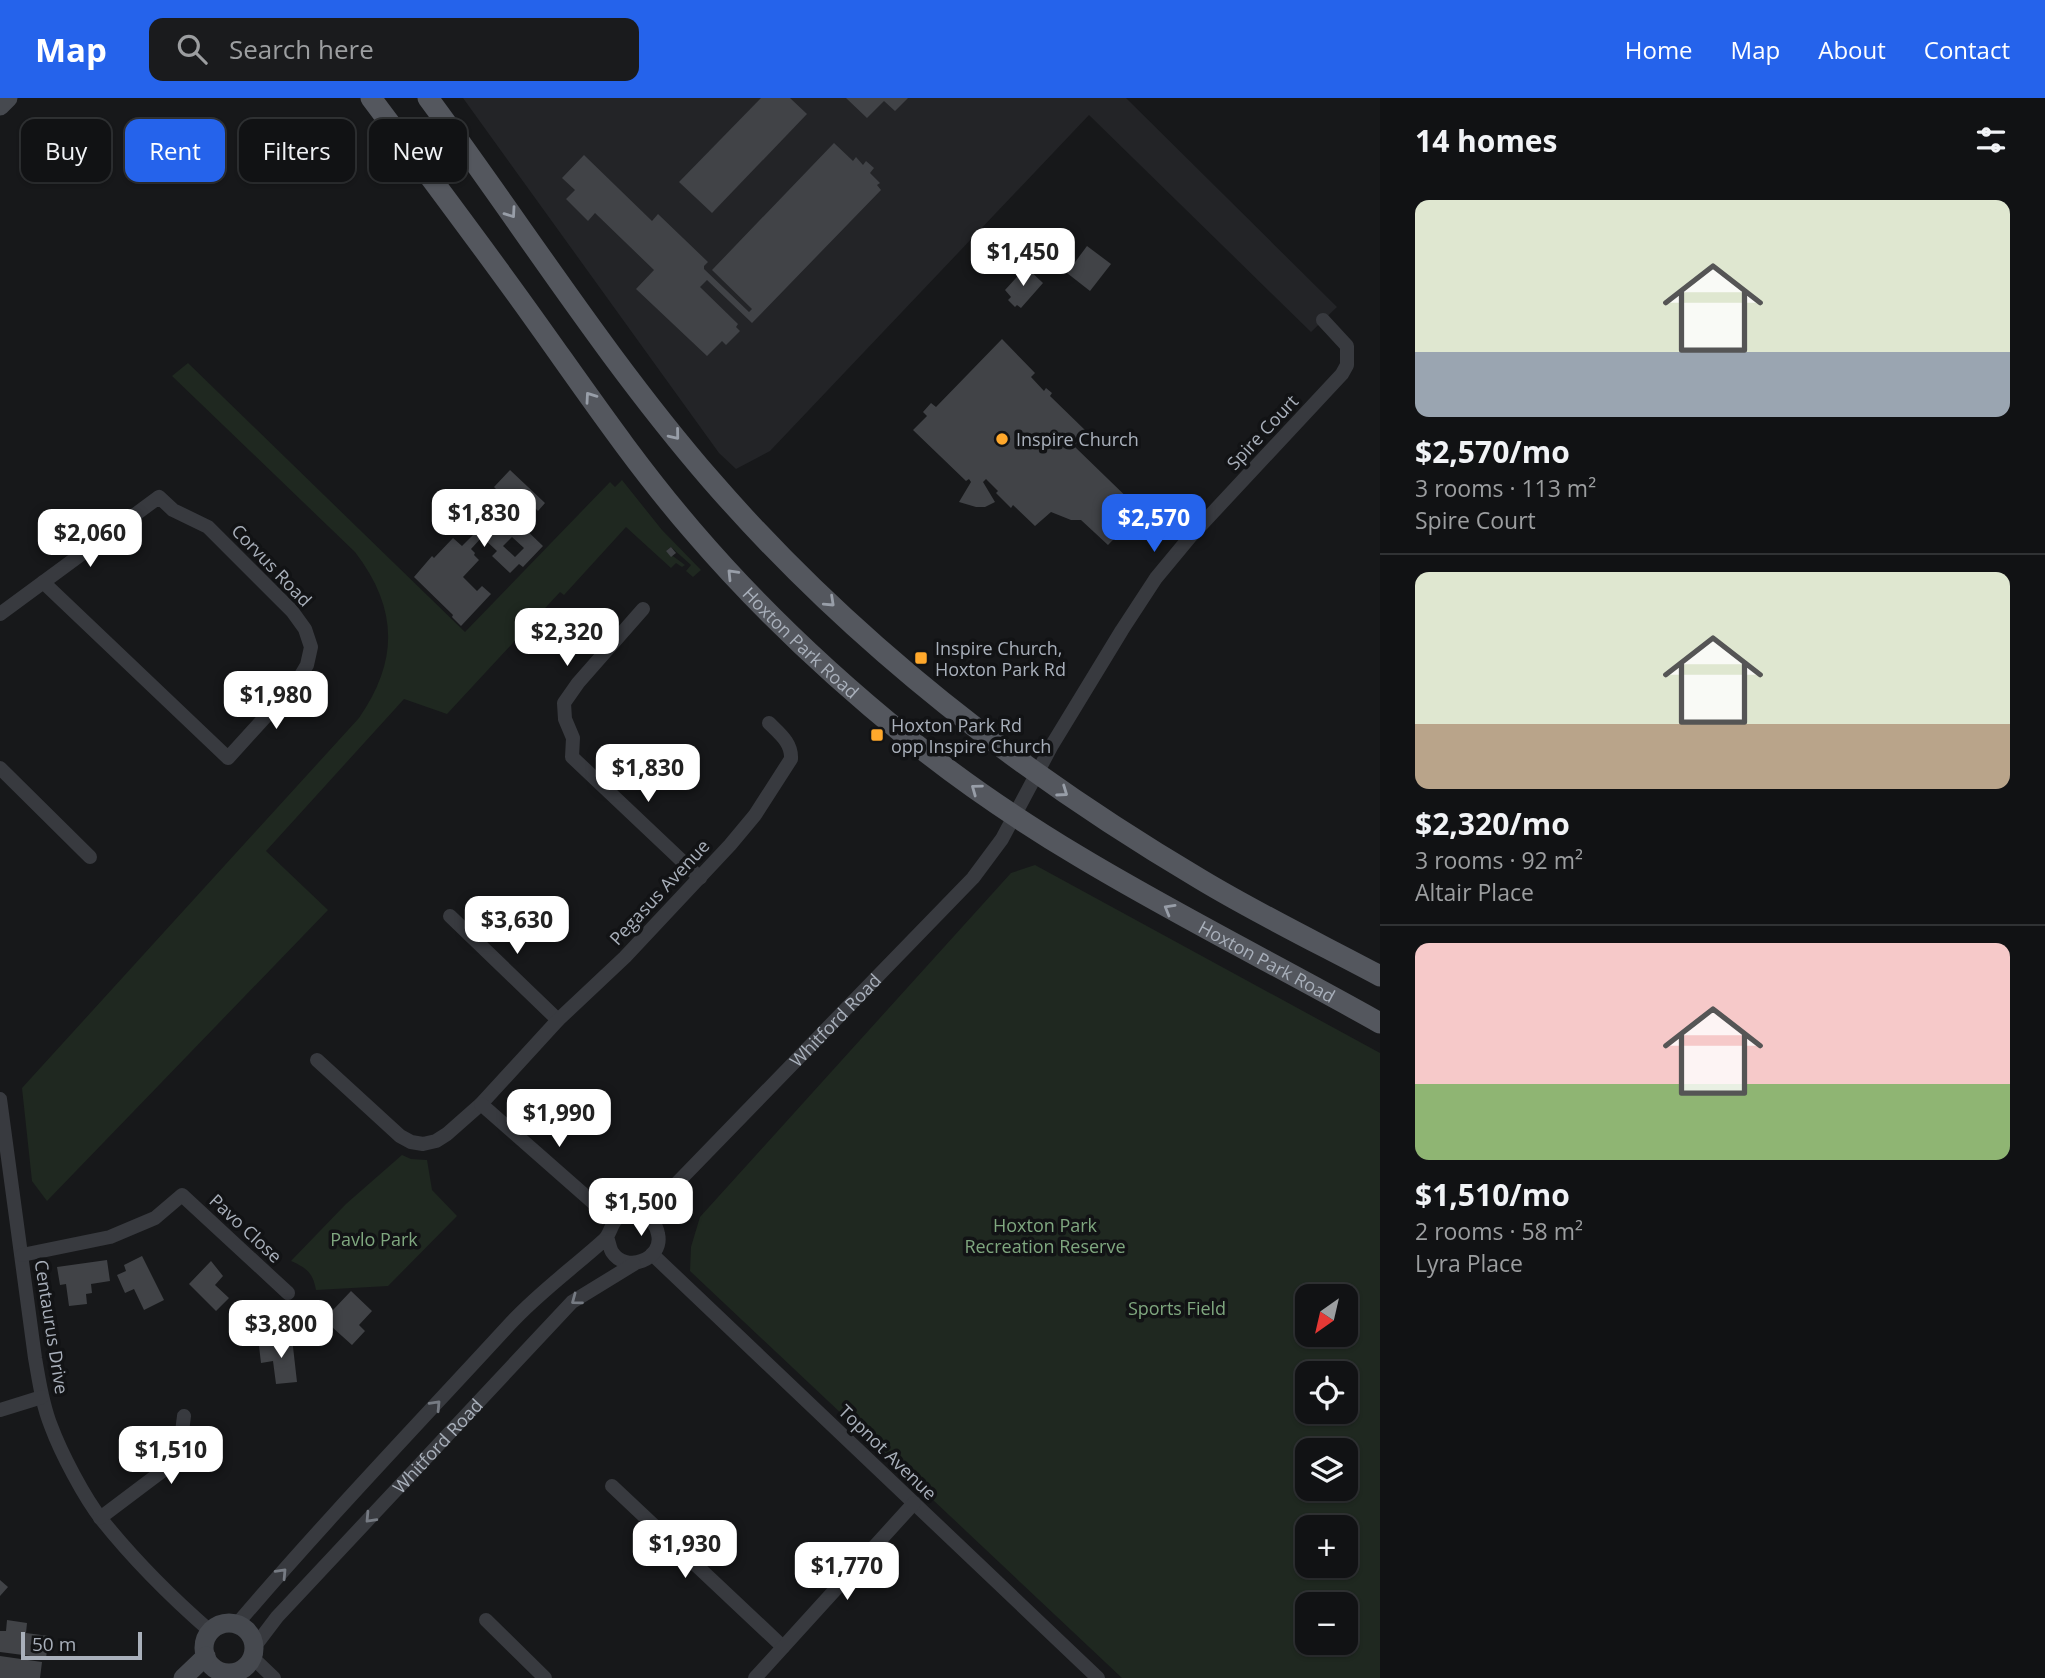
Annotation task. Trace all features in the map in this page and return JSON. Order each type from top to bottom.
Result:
[{"type":"main road","name":"Hoxton Park Road","points":[[371,98],[608,423],[697,536],[775,619],[863,701],[910,740],[1043,835],[1184,918],[1288,971],[1380,1023]]},
{"type":"main road","points":[[428,98],[634,386],[710,479],[769,543],[896,664],[1070,797],[1200,879],[1380,976]]},
{"type":"street","points":[[0,106],[8,98]]},
{"type":"street","name":"Spire Court","points":[[1015,816],[1052,745],[1156,578],[1190,537],[1342,374],[1347,365],[1347,346],[1323,320]]},
{"type":"street","name":"Corvus Road","points":[[0,614],[43,582],[159,497],[173,510],[208,527],[292,611],[305,629],[311,647],[307,665],[297,682],[228,758],[43,582]]},
{"type":"street","points":[[643,609],[578,683],[564,703],[565,719],[573,738],[572,757],[700,877]]},
{"type":"street","name":"Pegasus Avenue","points":[[317,1060],[388,1127],[411,1142],[423,1144],[447,1134],[481,1104],[558,1020],[625,957],[755,815],[791,759],[791,750],[784,737],[769,723]]},
{"type":"street","points":[[0,768],[90,857]]},
{"type":"street","name":"Whitford Road","points":[[645,1216],[973,878],[1002,839],[1015,816]]},
{"type":"street","points":[[450,916],[558,1020]]},
{"type":"street","name":"Centaurus Drive","points":[[0,1099],[34,1358],[50,1425],[100,1518],[144,1568],[210,1631]]},
{"type":"street","points":[[481,1104],[614,1221]]},
{"type":"street","name":"Pavo Close","points":[[22,1255],[110,1237],[155,1218],[182,1195],[288,1293]]},
{"type":"street","points":[[628,1213],[641,1213],[652,1221],[659,1235],[657,1247],[647,1260],[634,1264],[620,1260],[612,1252],[607,1237],[614,1221],[628,1213]]},
{"type":"street","name":"Whitford Road","points":[[237,1624],[533,1300],[607,1237]]},
{"type":"street","name":"Topnot Avenue","points":[[652,1254],[1098,1678]]},
{"type":"street","name":"Whitford Road","points":[[254,1652],[277,1617],[572,1301],[634,1264]]},
{"type":"street","points":[[0,1410],[42,1397]]},
{"type":"street","points":[[100,1518],[165,1469],[181,1440],[184,1416]]},
{"type":"street","points":[[612,1486],[783,1647]]},
{"type":"street","points":[[755,1678],[914,1503]]},
{"type":"street","points":[[486,1620],[545,1678]]},
{"type":"street","points":[[254,1652],[243,1670],[221,1675],[208,1663],[203,1648],[210,1631],[224,1623],[237,1624],[248,1631],[254,1652],[274,1678]]},
{"type":"street","points":[[183,1678],[206,1656]]},
{"type":"shaded area","points":[[463,98],[1126,98],[1337,307],[1311,332],[1089,115],[770,451],[736,469],[719,453]]},
{"type":"green space","points":[[188,363],[465,632],[610,482],[615,487],[622,480],[662,530],[701,570],[693,577],[686,571],[691,565],[671,547],[666,551],[685,565],[682,567],[676,563],[671,568],[626,527],[564,595],[560,592],[447,714],[404,699],[266,851],[328,910],[47,1201],[32,1181],[22,1088],[359,718],[372,697],[387,655],[386,614],[369,573],[355,552],[172,376]]},
{"type":"green space","name":"Hoxton Park Recreation Reserve","points":[[1035,865],[1380,1053],[1380,1678],[1122,1678],[690,1271],[691,1247],[700,1217],[1011,873]]},
{"type":"green space","name":"Pavlo Park","points":[[402,1155],[411,1159],[427,1160],[432,1190],[457,1216],[388,1286],[316,1290],[308,1272],[291,1261],[346,1204]]},
{"type":"building","points":[[761,98],[790,98],[807,114],[712,213],[679,182]]},
{"type":"building","points":[[846,98],[908,98],[895,111],[884,101],[867,118]]},
{"type":"building","points":[[834,143],[853,161],[856,157],[863,165],[866,161],[874,168],[870,173],[880,183],[877,185],[881,190],[752,323],[707,280],[700,287],[738,324],[736,327],[740,331],[726,345],[722,341],[707,356],[636,289],[654,270],[595,213],[588,221],[566,199],[575,190],[562,178],[584,155],[652,221],[658,214],[708,262],[704,269],[749,312],[752,309],[712,270]]},
{"type":"building","points":[[1087,246],[1111,264],[1090,291],[1067,273]]},
{"type":"building","points":[[1026,267],[1043,283],[1021,308],[1017,305],[1015,307],[1008,300],[1011,297],[1005,290]]},
{"type":"building","name":"Inspire Church","points":[[1002,339],[1035,373],[1031,377],[1044,391],[1046,388],[1052,393],[1050,396],[1087,432],[1074,446],[1141,511],[1108,545],[1081,520],[1071,520],[1051,512],[1035,526],[1013,505],[1011,508],[986,479],[983,482],[995,502],[985,507],[976,507],[959,502],[971,482],[969,479],[966,481],[913,430],[927,416],[923,412],[931,403],[936,407]]},
{"type":"building","points":[[510,470],[545,503],[538,511],[535,508],[513,531],[521,525],[543,546],[523,567],[519,564],[510,573],[492,556],[497,551],[482,537],[471,549],[479,560],[463,577],[477,591],[482,586],[491,594],[461,626],[414,577],[432,556],[434,558],[453,538],[462,546],[480,528],[472,520],[499,492],[494,487]],"holes":[[[512,537],[524,548],[515,557],[503,546]]]},
{"type":"building","points":[[671,547],[676,553],[671,557],[666,551]]},
{"type":"building","points":[[142,1256],[164,1300],[144,1310],[134,1289],[125,1293],[117,1275],[126,1271],[124,1265]]},
{"type":"building","points":[[107,1260],[110,1281],[91,1284],[92,1293],[86,1294],[87,1304],[69,1306],[66,1284],[60,1285],[57,1267]]},
{"type":"building","points":[[211,1261],[223,1276],[215,1285],[229,1298],[216,1311],[189,1284]]},
{"type":"building","points":[[351,1291],[372,1311],[359,1325],[365,1331],[352,1345],[322,1318]]},
{"type":"building","points":[[292,1338],[297,1382],[276,1384],[273,1361],[261,1363],[259,1346],[274,1344],[274,1340]]},
{"type":"building","points":[[0,1580],[8,1587],[0,1596]]},
{"type":"building","points":[[7,1620],[27,1623],[26,1633],[49,1636],[46,1658],[0,1652],[0,1631],[6,1631]]},
{"type":"building","points":[[0,1656],[42,1662],[40,1678],[0,1678]]},
{"type":"place","name":"Inspire Church","points":[[1002,439]]},
{"type":"place","name":"Inspire Church, Hoxton Park Rd","points":[[921,658]]},
{"type":"place","name":"Hoxton Park Rd opp Inspire Church","points":[[877,735]]},
{"type":"park label","name":"Sports Field","points":[[1177,1308]]}]
